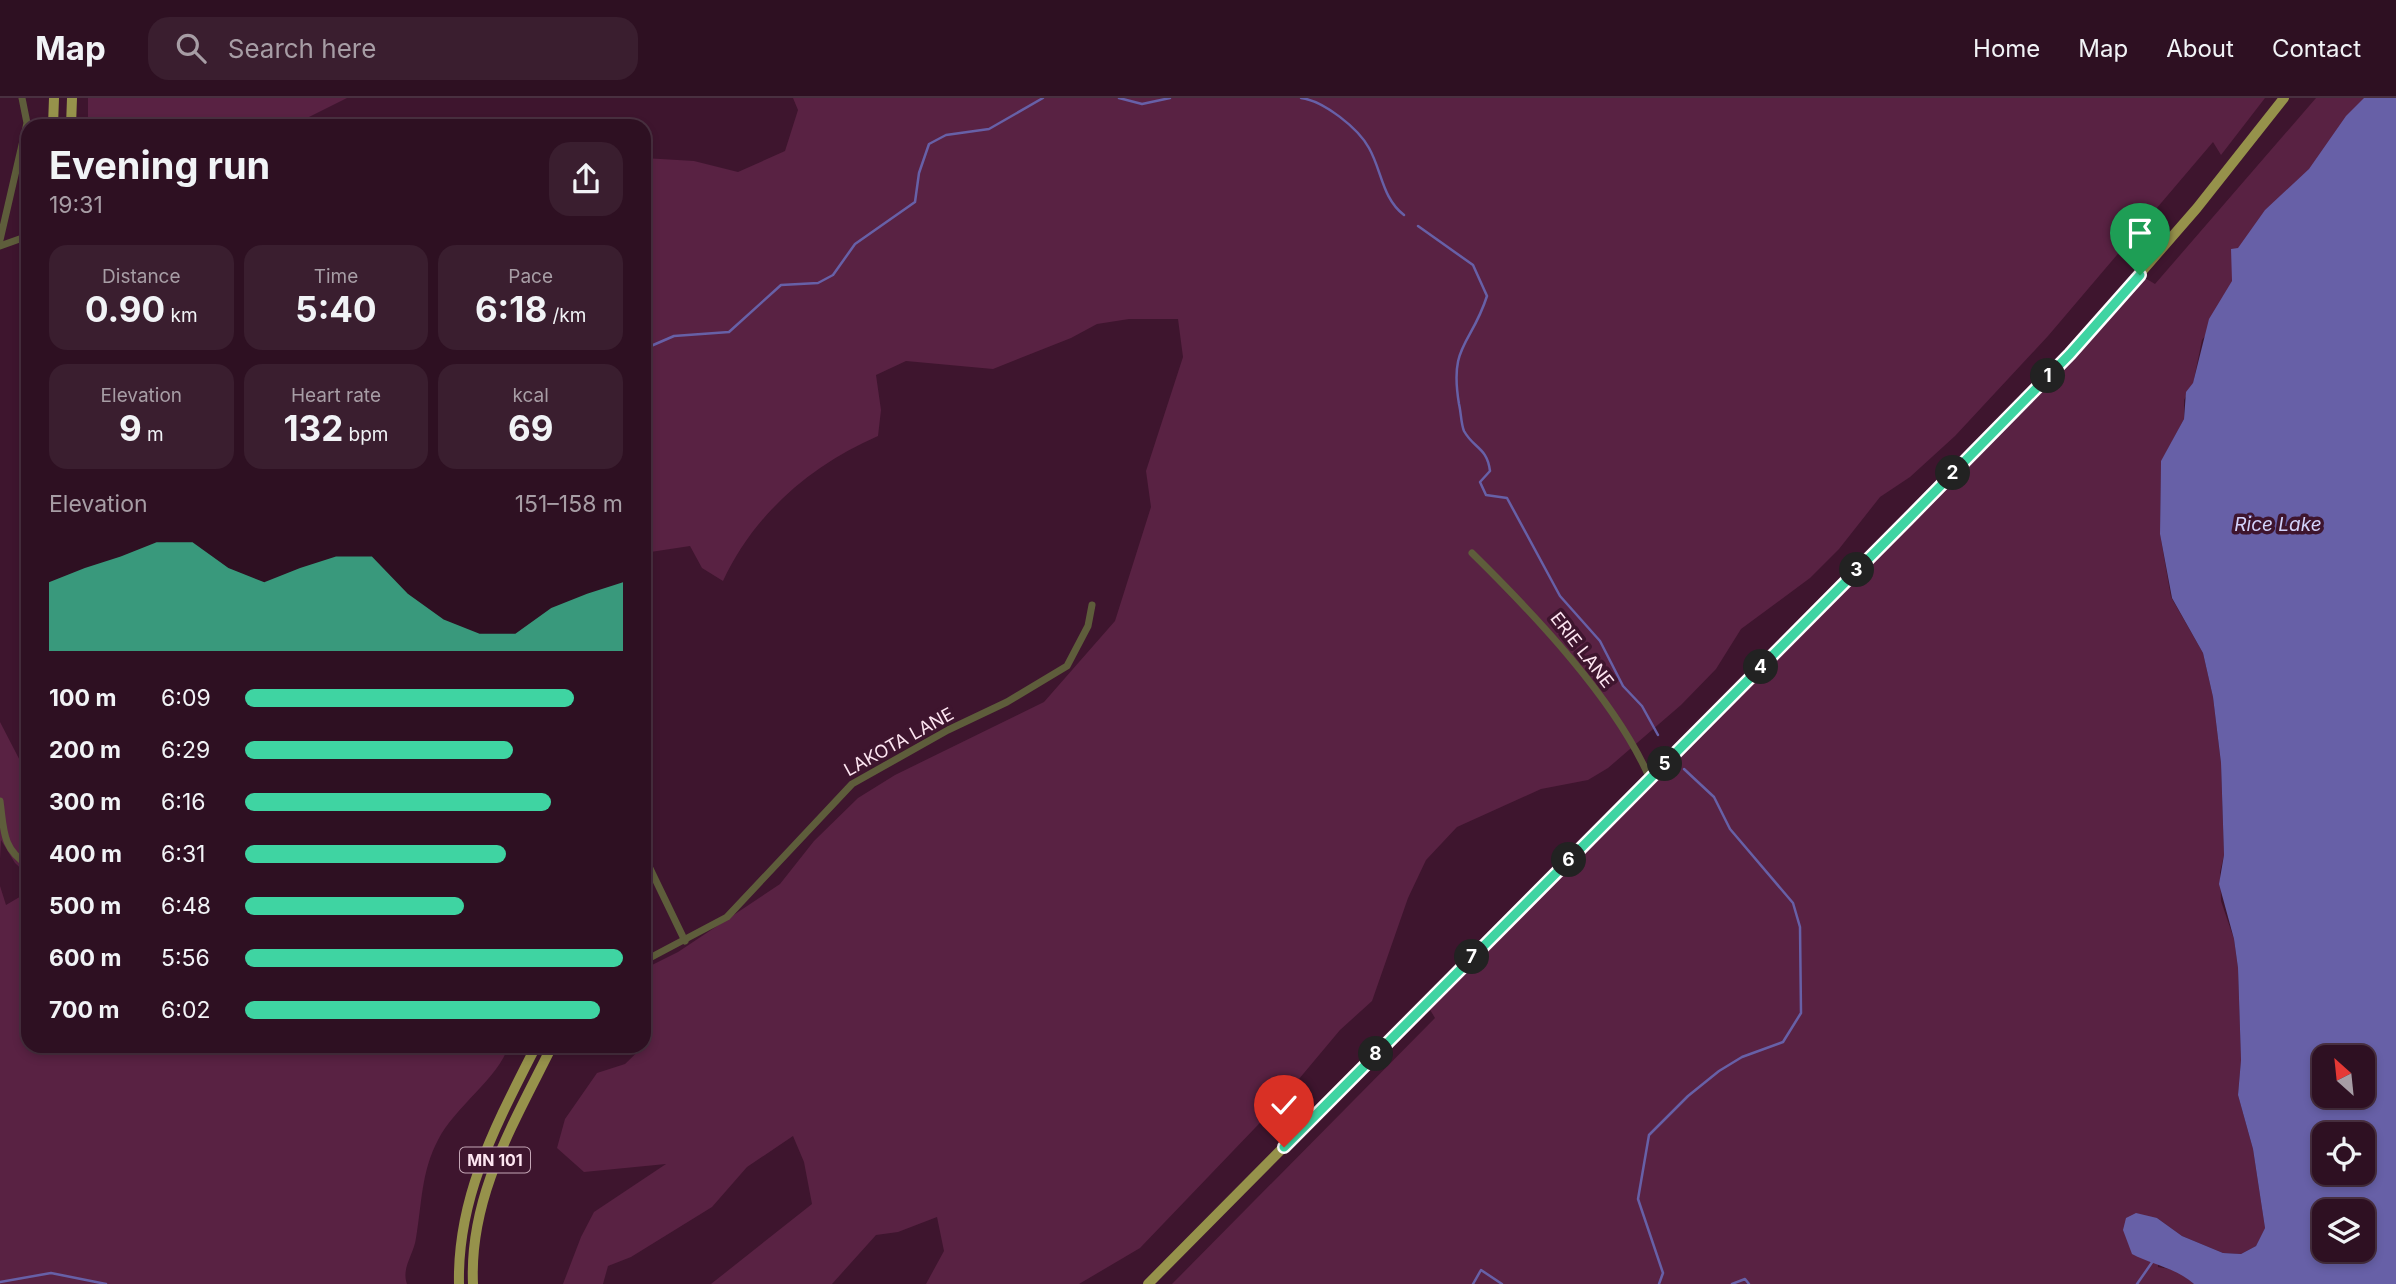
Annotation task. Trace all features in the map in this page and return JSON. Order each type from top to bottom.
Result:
[{"type":"main road","points":[[53,119],[54,98]]},
{"type":"main road","points":[[71,119],[72,98]]},
{"type":"main road","points":[[1148,1284],[2070,354],[2197,208],[2284,98]]},
{"type":"main road","name":"MN 101","points":[[459,1284],[463,1226],[474,1178],[484,1150],[532,1053]]},
{"type":"main road","name":"MN 101","points":[[473,1284],[475,1236],[488,1179],[549,1053]]},
{"type":"street","points":[[22,98],[25,119]]},
{"type":"street","points":[[0,240],[21,146]]},
{"type":"street","points":[[0,246],[21,238]]},
{"type":"street","name":"ERIE LANE","points":[[1472,553],[1517,597],[1572,662],[1625,735],[1650,779]]},
{"type":"street","name":"LAKOTA LANE","points":[[651,958],[708,929],[742,904],[852,784],[948,730],[1007,702],[1067,666],[1088,626],[1092,605]]},
{"type":"street","points":[[0,801],[5,837],[13,856],[21,861]]},
{"type":"street","points":[[651,871],[685,941]]},
{"type":"shaded area","points":[[88,98],[347,98],[305,119],[88,119]]},
{"type":"shaded area","points":[[793,98],[2265,98],[2221,155],[2213,142],[2048,336],[1955,436],[1910,477],[1880,497],[1839,549],[1810,578],[1741,629],[1716,669],[1681,705],[1608,768],[1588,780],[1541,789],[1457,827],[1426,860],[1408,898],[1372,1001],[1340,1030],[1278,1104],[1140,1248],[1079,1284],[926,1284],[944,1251],[937,1217],[898,1232],[876,1235],[832,1284],[711,1284],[812,1204],[804,1162],[793,1136],[747,1167],[712,1207],[631,1257],[608,1266],[603,1284],[563,1284],[594,1212],[666,1164],[584,1172],[557,1148],[565,1119],[597,1073],[625,1064],[636,1053],[651,1053],[651,966],[678,952],[780,884],[814,841],[858,798],[895,775],[1044,702],[1115,621],[1151,507],[1146,471],[1183,357],[1178,319],[1129,319],[1097,324],[1071,338],[993,369],[906,361],[876,375],[881,410],[878,436],[830,461],[787,494],[751,534],[723,581],[702,568],[690,546],[651,552],[651,158],[694,161],[738,172],[785,151],[798,110]]},
{"type":"shaded area","points":[[2316,98],[2396,98],[2202,340],[2193,384],[2184,400],[2184,419],[2161,462],[2160,534],[2171,597],[2203,653],[2213,697],[2221,763],[2224,855],[2220,872],[2221,901],[2234,939],[2238,968],[2241,1060],[2238,1095],[2253,1149],[2265,1228],[2256,1246],[2241,1254],[2223,1253],[2182,1236],[2157,1218],[2158,1267],[2176,1270],[2194,1284],[1172,1284],[1435,1018],[1426,1003],[2140,275],[2155,284]]},
{"type":"shaded area","points":[[0,722],[21,762],[21,869],[1,840],[0,859]]},
{"type":"shaded area","points":[[0,886],[6,905],[21,896],[21,1053],[505,1053],[496,1070],[445,1128],[432,1152],[425,1176],[415,1244],[406,1272],[407,1284],[0,1284]]},
{"type":"water","name":"Rice Lake","points":[[2364,98],[2396,98],[2396,1284],[2194,1284],[2172,1270],[2132,1254],[2123,1230],[2126,1218],[2136,1213],[2157,1218],[2182,1236],[2223,1253],[2241,1254],[2256,1246],[2265,1228],[2253,1149],[2238,1095],[2241,1060],[2238,968],[2234,939],[2219,884],[2224,855],[2221,763],[2213,697],[2203,653],[2172,598],[2160,534],[2161,461],[2184,419],[2186,392],[2193,383],[2209,319],[2232,281],[2231,249],[2238,248],[2265,210],[2309,169],[2346,116]]},
{"type":"waterway","points":[[651,346],[674,336],[729,332],[781,285],[818,283],[833,275],[855,244],[915,202],[919,173],[929,144],[946,135],[989,129],[1043,98]]},
{"type":"waterway","points":[[1119,98],[1142,104],[1170,98]]},
{"type":"waterway","points":[[1301,98],[1330,110],[1357,132],[1369,148],[1391,201],[1404,215]]},
{"type":"waterway","points":[[1418,226],[1473,265],[1487,296],[1463,346],[1457,369],[1464,431],[1486,457],[1490,471],[1480,482],[1486,495],[1507,498],[1560,596],[1600,641],[1623,686],[1642,706],[1658,735]]},
{"type":"waterway","points":[[1659,1284],[1663,1273],[1638,1199],[1649,1135],[1688,1096],[1719,1071],[1742,1057],[1783,1042],[1801,1013],[1800,927],[1793,903],[1730,829],[1714,797],[1684,769]]},
{"type":"waterway","points":[[2137,1284],[2153,1261]]},
{"type":"waterway","points":[[1473,1284],[1481,1270],[1502,1284]]},
{"type":"waterway","points":[[0,1282],[51,1273],[106,1284]]},
{"type":"waterway","points":[[1732,1284],[1745,1279],[1749,1284]]},
{"type":"route","points":[[1284,1147],[2070,354],[2140,275]]}]
